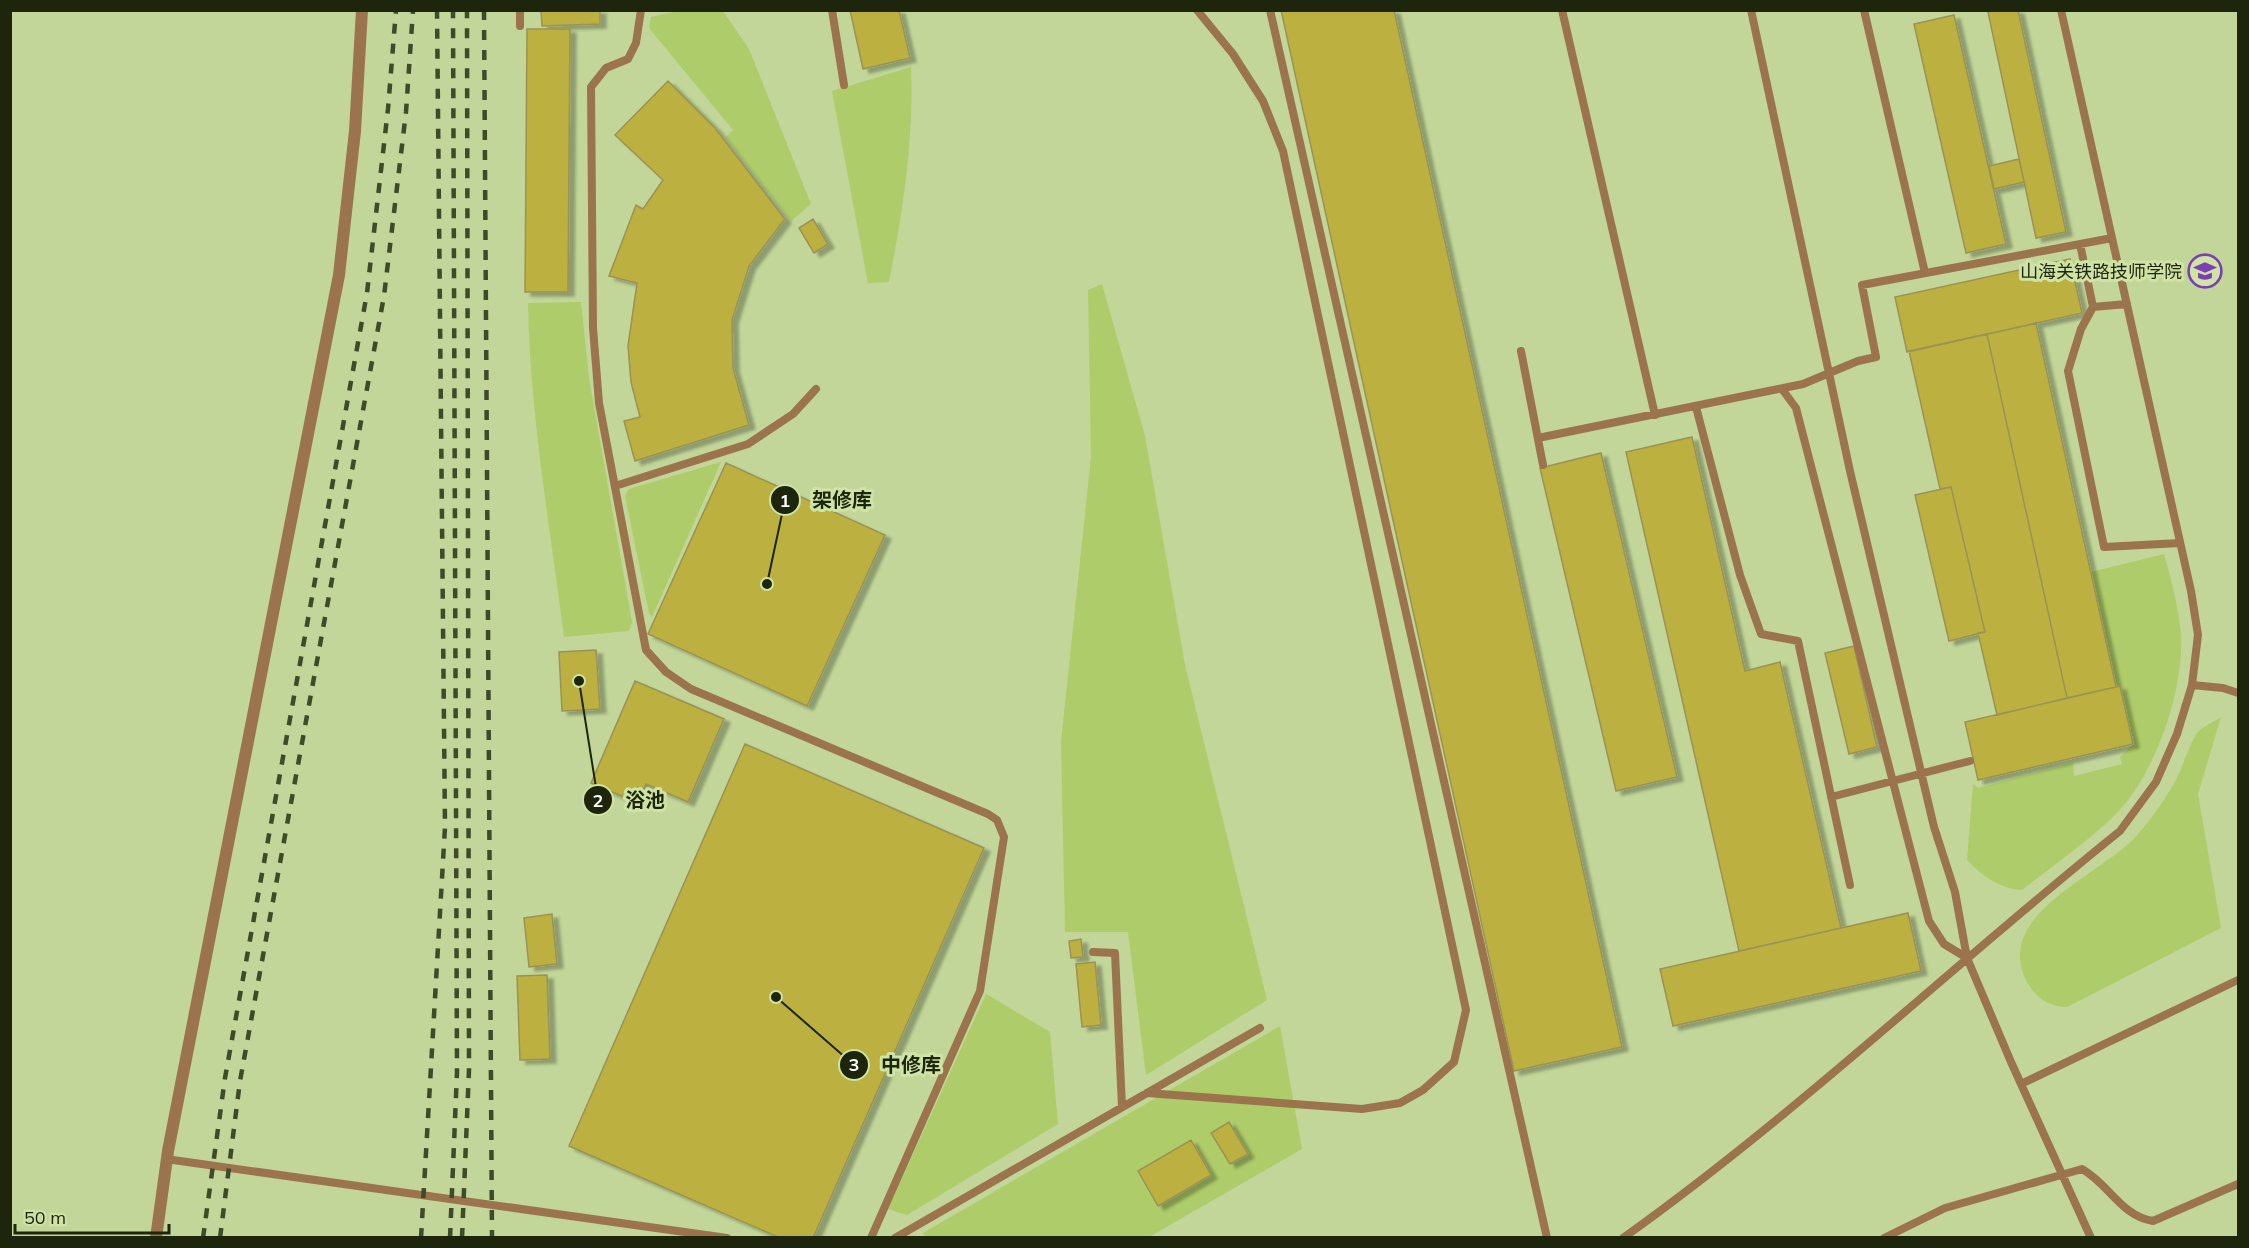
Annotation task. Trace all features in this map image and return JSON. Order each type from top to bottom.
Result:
[{"type":"street","points":[[156,1238],[166,1159],[339,275],[355,131],[362,10]]},
{"type":"lane","points":[[520,10],[520,26]]},
{"type":"lane","points":[[640,10],[636,43],[628,58],[606,68],[591,87],[593,328],[599,403],[646,650],[666,672],[691,689],[988,814],[997,820],[1004,837],[980,991],[871,1238]]},
{"type":"lane","points":[[832,10],[844,85]]},
{"type":"lane","points":[[1147,1093],[1362,1109],[1400,1103],[1423,1090],[1454,1062],[1466,1010],[1283,150],[1263,101],[1233,54],[1197,10]]},
{"type":"lane","points":[[1270,10],[1547,1238]]},
{"type":"lane","points":[[1563,10],[1655,415]]},
{"type":"lane","points":[[1751,10],[1850,471],[1921,772],[1954,892],[1967,958],[2020,1084],[2091,1238]]},
{"type":"lane","points":[[1864,10],[1925,273]]},
{"type":"lane","points":[[1628,1236],[1693,1189],[1777,1121],[1967,958],[2120,831],[2156,782],[2177,734],[2192,685],[2198,635],[2180,543],[2061,10]]},
{"type":"lane","points":[[1538,438],[1803,384],[1858,361],[1876,357],[1862,285],[2112,238]]},
{"type":"lane","points":[[2080,244],[2093,307],[2081,329],[2068,371],[2104,547],[2180,543]]},
{"type":"lane","points":[[2093,307],[2127,304]]},
{"type":"lane","points":[[1521,351],[1543,465]]},
{"type":"lane","points":[[615,486],[748,444],[794,414],[816,389]]},
{"type":"lane","points":[[1782,389],[1796,408],[1929,921],[1944,944],[1967,958]]},
{"type":"lane","points":[[1696,407],[1740,575],[1761,634],[1798,641],[1850,885]]},
{"type":"lane","points":[[2192,685],[2223,688],[2238,693]]},
{"type":"lane","points":[[1830,797],[1970,761]]},
{"type":"lane","points":[[1093,952],[1115,953],[1122,1107]]},
{"type":"lane","points":[[2020,1084],[2238,980]]},
{"type":"lane","points":[[895,1238],[1260,1028]]},
{"type":"lane","points":[[166,1159],[727,1238]]},
{"type":"lane","points":[[1884,1238],[1946,1208],[2061,1173],[2082,1169],[2096,1176],[2137,1219],[2152,1221],[2238,1184]]},
{"type":"green space","points":[[678,11],[723,11],[749,49],[811,204],[791,221],[726,137],[733,130],[649,28],[651,17]]},
{"type":"green space","points":[[911,67],[909,148],[899,228],[889,282],[868,283],[832,91]]},
{"type":"green space","points":[[1102,284],[1145,436],[1185,665],[1267,1000],[1146,1075],[1128,932],[1065,932],[1061,742],[1091,457],[1088,290]]},
{"type":"green space","points":[[581,302],[589,378],[632,622],[629,631],[564,637],[532,387],[528,303]]},
{"type":"green space","points":[[721,462],[652,617],[649,613],[625,496],[629,489]]},
{"type":"green space","points":[[2164,554],[2178,615],[2181,657],[2172,706],[2154,756],[2129,799],[2092,836],[2022,890],[1999,884],[1978,871],[1967,860],[1973,784],[1978,788],[2073,763],[2074,776],[2122,764],[2120,757],[2133,744],[2120,686],[2116,687],[2091,572]]},
{"type":"green space","points":[[2221,717],[2198,794],[2221,928],[2067,1007],[2044,1001],[2027,982],[2020,958],[2024,936],[2037,916],[2056,897],[2122,849],[2138,834],[2173,785],[2198,732]]},
{"type":"green space","points":[[986,994],[1050,1032],[1058,1124],[907,1215],[888,1209]]},
{"type":"green space","points":[[1280,1026],[1302,1149],[1149,1237],[926,1238],[923,1233]]},
{"type":"building","points":[[541,10],[600,10],[600,24],[542,26]]},
{"type":"building","points":[[850,10],[899,10],[910,58],[863,69]]},
{"type":"building","points":[[1281,10],[1394,10],[1622,1047],[1514,1071]]},
{"type":"building","points":[[2018,10],[2066,232],[2036,238],[1988,12]]},
{"type":"building","points":[[1954,15],[2006,244],[1966,253],[1914,24]]},
{"type":"building","points":[[527,29],[570,29],[568,292],[525,292]]},
{"type":"building","points":[[668,81],[715,128],[785,219],[749,266],[732,320],[733,368],[749,425],[635,461],[624,421],[640,417],[631,382],[628,346],[637,283],[609,276],[636,205],[643,209],[663,180],[615,135]]},
{"type":"building","points":[[2019,159],[2024,182],[1994,189],[1989,166]]},
{"type":"building","points":[[813,219],[828,244],[814,253],[799,228]]},
{"type":"building","points":[[2070,259],[2082,313],[1907,352],[1895,297]]},
{"type":"building","points":[[2036,323],[2116,687],[2067,698],[1987,334]]},
{"type":"building","points":[[1987,334],[2067,698],[1997,715],[1978,633],[1985,632],[1951,487],[1940,489],[1909,351]]},
{"type":"building","points":[[1692,437],[1745,671],[1780,662],[1841,928],[1739,951],[1626,452]]},
{"type":"building","points":[[1601,453],[1677,777],[1616,791],[1540,468]]},
{"type":"building","points":[[726,463],[885,535],[807,706],[648,634]]},
{"type":"building","points":[[1951,487],[1985,632],[1949,641],[1915,495]]},
{"type":"building","points":[[1854,646],[1877,747],[1849,754],[1825,653]]},
{"type":"building","points":[[596,650],[600,709],[562,711],[559,652]]},
{"type":"building","points":[[635,681],[724,719],[688,802],[646,784],[638,803],[591,783]]},
{"type":"building","points":[[2120,686],[2133,744],[1978,780],[1965,722]]},
{"type":"building","points":[[745,744],[984,848],[813,1238],[780,1238],[569,1146]]},
{"type":"building","points":[[1908,913],[1921,971],[1673,1026],[1660,969]]},
{"type":"building","points":[[552,914],[557,964],[529,967],[524,918]]},
{"type":"building","points":[[1081,939],[1083,957],[1071,958],[1069,941]]},
{"type":"building","points":[[1095,962],[1101,1025],[1082,1027],[1076,964]]},
{"type":"building","points":[[547,975],[550,1059],[520,1060],[517,976]]},
{"type":"building","points":[[1229,1122],[1248,1154],[1230,1164],[1211,1133]]},
{"type":"building","points":[[1191,1140],[1211,1175],[1158,1206],[1138,1171]]},
{"type":"railway","points":[[203,1238],[225,1078],[367,293],[388,109],[396,10]]},
{"type":"railway","points":[[220,1238],[240,1081],[384,296],[406,112],[413,10]]},
{"type":"railway","points":[[421,1238],[445,827],[437,10]]},
{"type":"railway","points":[[450,1238],[457,1072],[453,10]]},
{"type":"railway","points":[[462,1238],[469,1070],[467,10]]},
{"type":"railway","points":[[484,10],[492,1238]]},
{"type":"place","name":"山海关铁路技师学院","points":[[2205,271]]},
{"type":"place","name":"架修库","points":[[767,584]]},
{"type":"place","name":"浴池","points":[[579,681]]},
{"type":"place","name":"中修库","points":[[776,997]]}]
